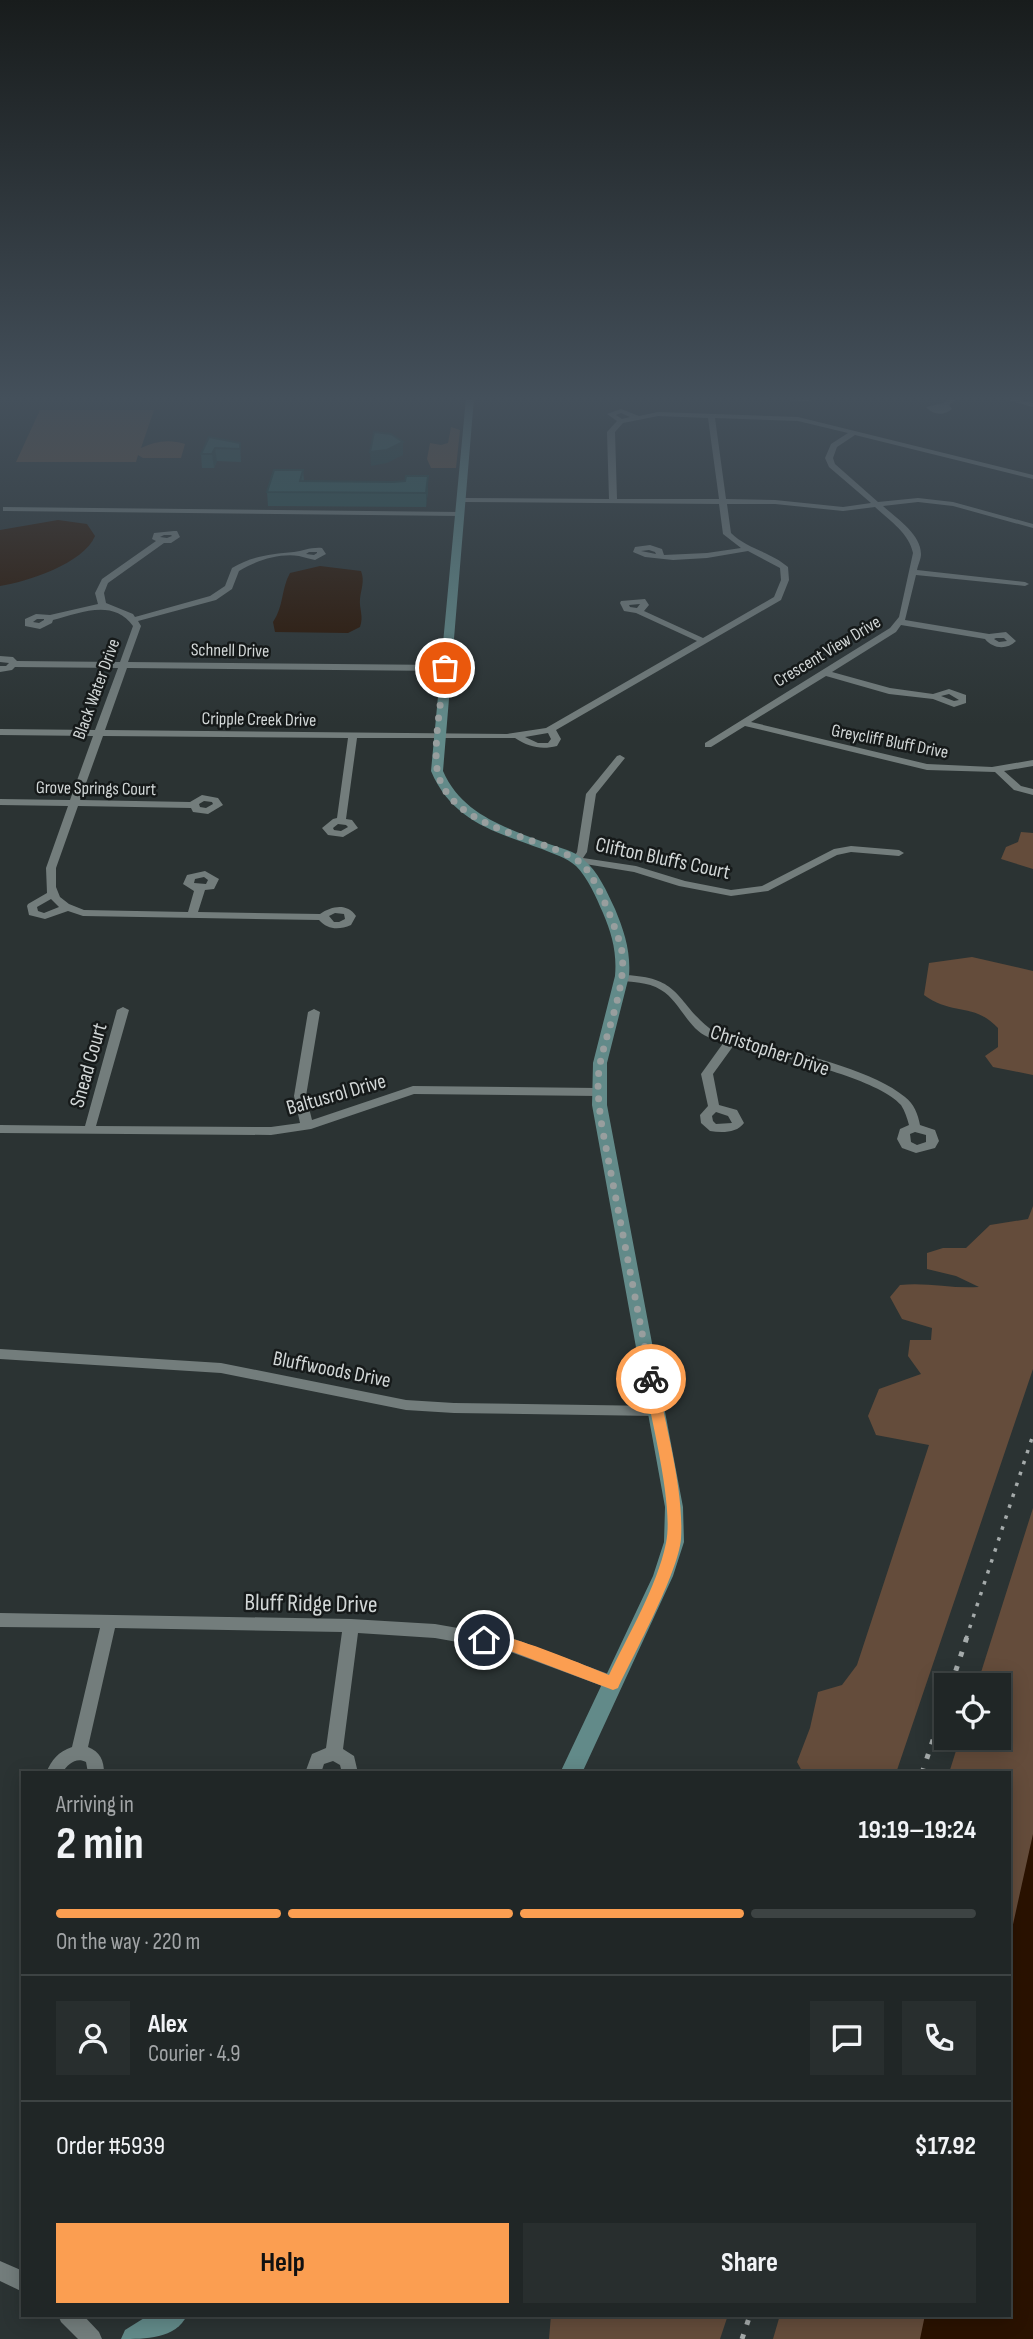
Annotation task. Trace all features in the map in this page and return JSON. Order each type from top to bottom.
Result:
[{"type":"street","points":[[6,509],[146,507]]},
{"type":"street","points":[[461,507],[438,736],[437,771],[444,787],[457,803],[488,824],[577,860],[590,877],[620,942],[623,957],[621,978],[600,1063],[598,1092],[674,1507],[674,1542],[663,1576],[572,1771]]},
{"type":"street","name":"Cripple Creek Drive","points":[[0,732],[518,736],[551,729],[778,598],[785,580],[784,568],[776,561],[747,550],[727,534],[725,507]]},
{"type":"street","points":[[825,507],[859,507]]},
{"type":"street","name":"Crescent View Drive","points":[[708,745],[882,637],[900,622],[916,553],[915,543],[879,507]]},
{"type":"street","points":[[960,507],[1033,526]]},
{"type":"street","name":"Black Water Drive","points":[[161,541],[105,581],[98,597],[103,606],[134,620],[137,626],[51,869],[51,895],[33,905],[33,913],[50,915],[66,908],[83,913],[116,915],[324,917]]},
{"type":"street","points":[[660,555],[722,556],[747,550]]},
{"type":"street","points":[[134,620],[213,598],[229,587],[235,570],[252,561],[276,555],[302,554]]},
{"type":"street","points":[[912,572],[1030,585]]},
{"type":"street","points":[[49,618],[103,606]]},
{"type":"street","points":[[639,611],[703,640]]},
{"type":"street","points":[[900,622],[989,637]]},
{"type":"street","name":"Schnell Drive","points":[[0,659],[10,659],[14,664]]},
{"type":"street","name":"Schnell Drive","points":[[0,669],[14,664],[445,668]]},
{"type":"street","points":[[823,672],[889,691],[935,697]]},
{"type":"street","name":"Greycliff Bluff Drive","points":[[743,723],[927,767],[998,770],[1033,763]]},
{"type":"street","name":"Cripple Creek Drive","points":[[518,736],[536,746],[547,746],[554,744],[556,739],[551,729]]},
{"type":"street","points":[[341,821],[353,736]]},
{"type":"street","points":[[577,860],[582,852],[591,794],[620,758]]},
{"type":"street","points":[[1021,766],[1033,776]]},
{"type":"street","points":[[998,770],[1023,792],[1033,792]]},
{"type":"street","name":"Grove Springs Court","points":[[0,802],[192,804]]},
{"type":"street","name":"Clifton Bluffs Court","points":[[577,860],[636,869],[683,884],[731,894],[764,889],[834,852],[850,849],[900,853]]},
{"type":"street","points":[[192,915],[200,889]]},
{"type":"street","points":[[51,895],[66,908]]},
{"type":"street","name":"Christopher Drive","points":[[621,978],[646,980],[670,991],[696,1026],[712,1035],[887,1089],[903,1100],[912,1113],[915,1127]]},
{"type":"street","name":"Snead Court","points":[[89,1130],[123,1010]]},
{"type":"street","points":[[307,1126],[300,1096],[314,1012]]},
{"type":"street","points":[[714,1107],[707,1074],[730,1041]]},
{"type":"street","name":"Baltusrol Drive","points":[[0,1129],[227,1133],[307,1126],[413,1090],[598,1092]]},
{"type":"street","name":"Bluffwoods Drive","points":[[0,1354],[221,1368],[406,1405],[454,1409],[656,1411]]},
{"type":"street","name":"Bluff Ridge Drive","points":[[0,1620],[435,1630],[509,1644],[613,1683]]},
{"type":"street","points":[[79,1752],[109,1622]]},
{"type":"street","points":[[334,1753],[351,1626]]},
{"type":"street","points":[[55,1771],[63,1757],[79,1752],[94,1759],[96,1771]]},
{"type":"street","points":[[314,1771],[318,1759],[334,1753]]},
{"type":"street","points":[[334,1753],[348,1761],[350,1771]]},
{"type":"street","points":[[0,2271],[21,2281]]},
{"type":"street","points":[[70,2317],[92,2339]]},
{"type":"street","points":[[134,2339],[171,2317]]},
{"type":"shaded area","points":[[58,520],[87,524],[95,536],[89,546],[54,570],[0,586],[0,530]]},
{"type":"shaded area","points":[[320,566],[361,571],[363,582],[360,627],[348,633],[275,632],[273,622],[290,573]]},
{"type":"shaded area","points":[[1021,832],[1033,833],[1033,869],[1001,859],[1006,847],[1018,842]]},
{"type":"shaded area","points":[[972,957],[1033,971],[1033,1075],[993,1067],[985,1056],[998,1047],[998,1028],[989,1020],[944,1005],[924,995],[929,963]]},
{"type":"shaded area","points":[[1033,1206],[1033,1369],[897,1771],[802,1771],[797,1762],[810,1728],[818,1692],[842,1685],[857,1665],[929,1445],[876,1435],[868,1416],[879,1389],[921,1374],[908,1356],[910,1340],[931,1340],[932,1328],[902,1319],[890,1297],[900,1285],[979,1287],[956,1276],[927,1269],[927,1253],[943,1248],[966,1248],[990,1225],[1028,1219]]},
{"type":"shaded area","points":[[1033,1508],[1033,2339],[773,2339],[779,2317],[1011,2317],[1011,1771],[950,1771],[956,1750],[1011,1750],[1011,1673],[981,1673]]},
{"type":"shaded area","points":[[1033,1834],[1033,2339],[920,2339],[925,2317],[1011,2317],[1011,1933]]},
{"type":"shaded area","points":[[551,2317],[727,2317],[720,2339],[549,2339]]},
{"type":"railway","points":[[966,1639],[1033,1435]]},
{"type":"railway","points":[[955,1673],[967,1637]]},
{"type":"railway","points":[[923,1771],[934,1737]]},
{"type":"railway","points":[[742,2339],[749,2317]]},
{"type":"way so far","points":[[445,668],[436,763],[444,787],[464,809],[488,824],[558,851],[582,864],[616,930],[622,950],[621,978],[600,1063],[598,1092],[602,1127],[651,1379]]},
{"type":"route","points":[[484,1640],[509,1644],[613,1683],[663,1576],[674,1542],[674,1507],[651,1379]]}]
